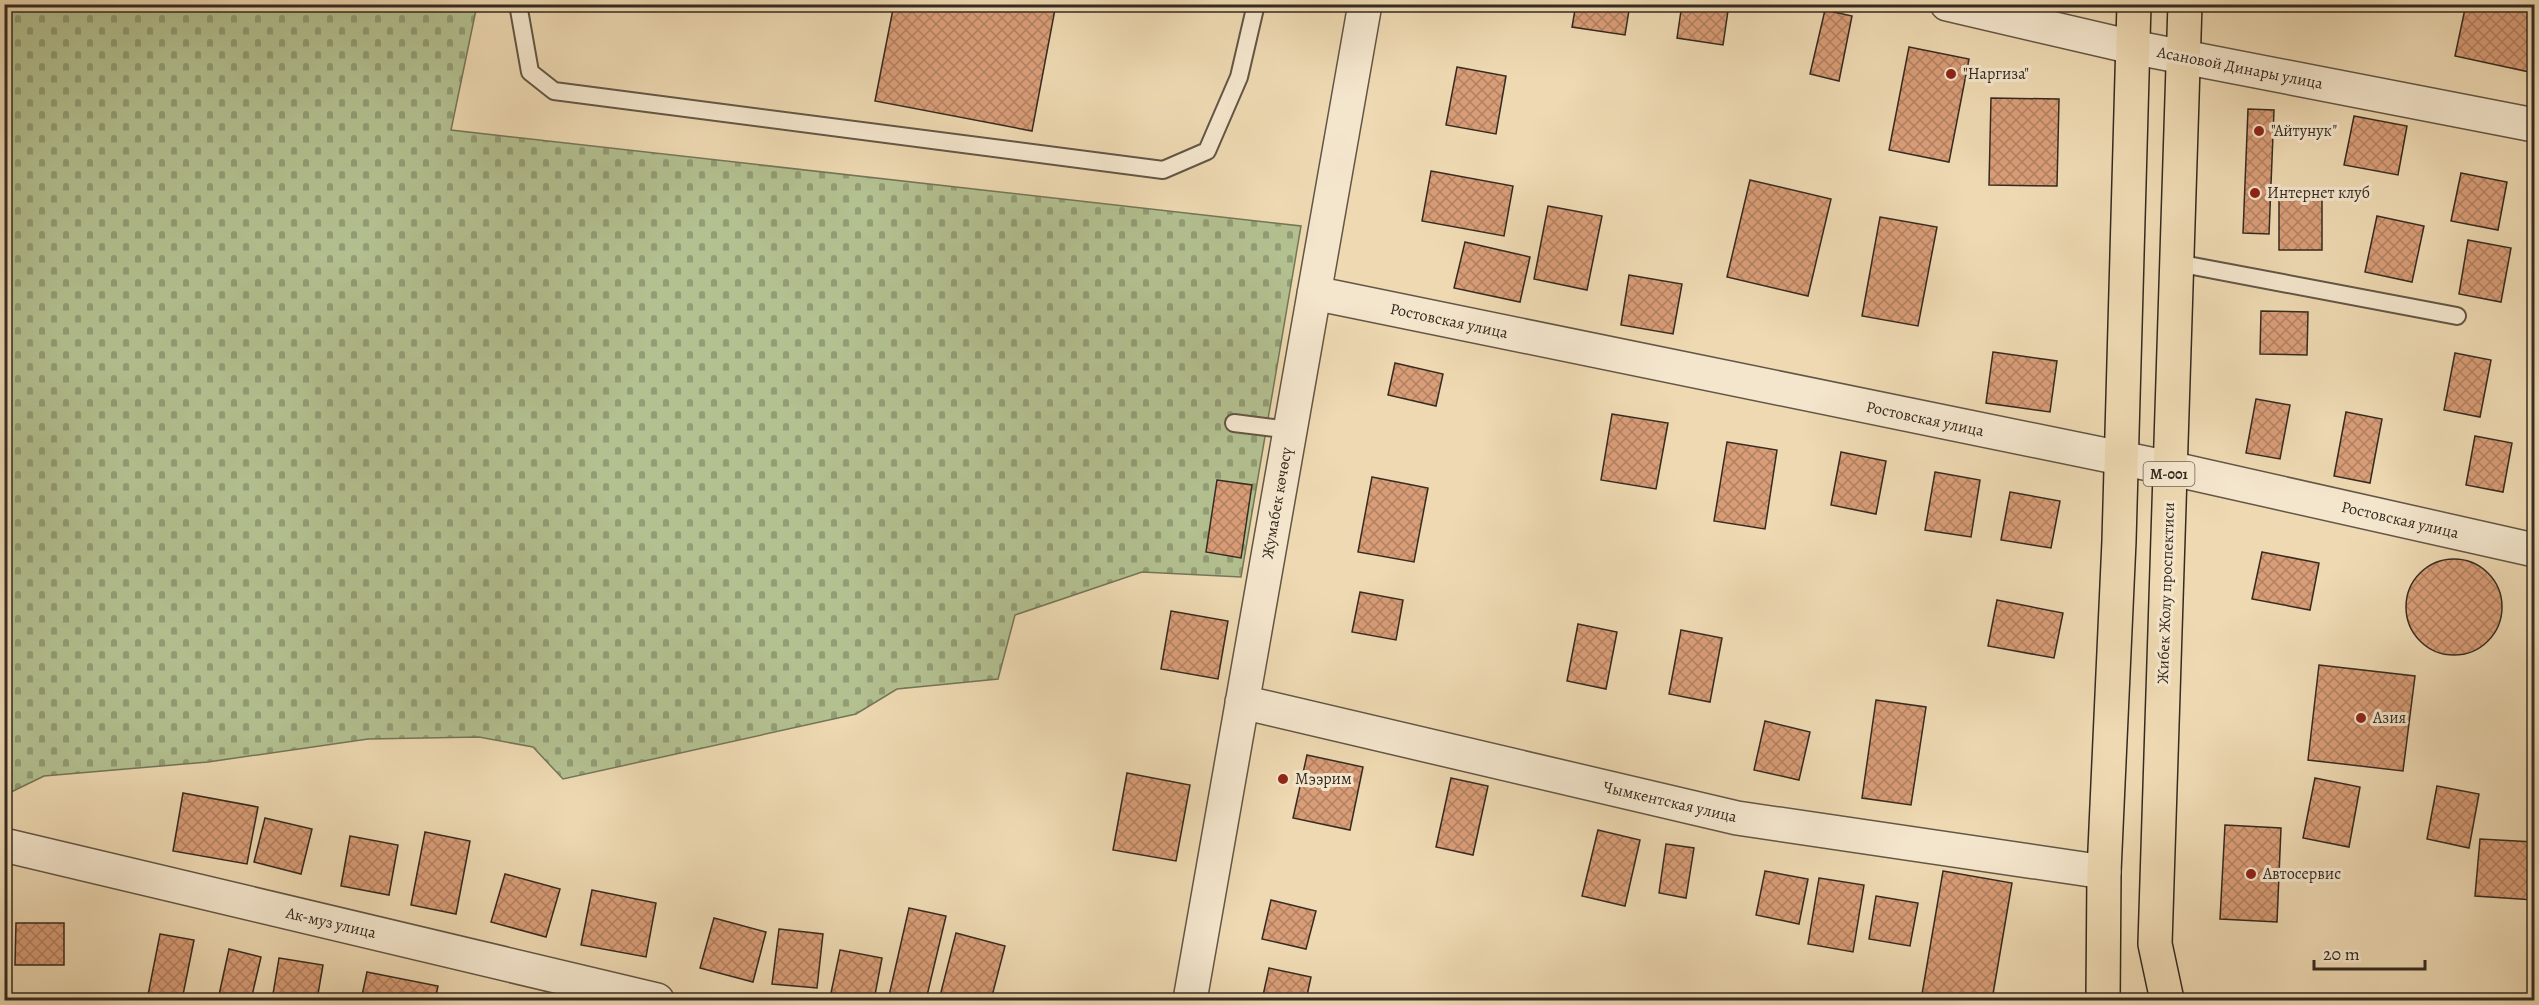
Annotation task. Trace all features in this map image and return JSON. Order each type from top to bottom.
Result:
[{"type":"main road","name":"М-001","points":[[2103,1000],[2104,872],[2121,459],[2134,4]]},
{"type":"main road","name":"Жибек Жолу проспектиси","points":[[2167,1000],[2155,944],[2186,4]]},
{"type":"street","name":"Жумабек көчөсү","points":[[1190,1000],[1365,4]]},
{"type":"street","name":"Асановой Динары улица","points":[[1947,4],[2184,57],[2535,125]]},
{"type":"street","name":"Ростовская улица","points":[[1314,293],[2169,468],[2535,550]]},
{"type":"street","name":"Чымкентская улица","points":[[1242,702],[1737,818],[2104,872]]},
{"type":"street","name":"Ак-муз улица","points":[[4,845],[657,1000]]},
{"type":"lane","points":[[518,4],[530,72],[554,91],[1163,170],[1207,151],[1239,77],[1256,4]]},
{"type":"lane","points":[[2176,262],[2457,316]]},
{"type":"lane","points":[[1234,423],[1290,430]]},
{"type":"green space","points":[[5,5],[477,5],[451,130],[1301,226],[1241,577],[1142,572],[1015,615],[998,679],[897,689],[856,714],[563,779],[533,747],[479,737],[368,739],[208,762],[44,776],[5,795]]},
{"type":"building","points":[[894,4],[1056,4],[1032,131],[875,101]]},
{"type":"building","points":[[1576,4],[1630,4],[1625,35],[1572,27]]},
{"type":"building","points":[[1682,4],[1729,4],[1723,45],[1677,38]]},
{"type":"building","points":[[2466,4],[2534,4],[2534,73],[2455,56]]},
{"type":"building","points":[[1825,10],[1852,16],[1839,81],[1810,74]]},
{"type":"building","points":[[1909,47],[1969,59],[1949,162],[1889,150]]},
{"type":"building","points":[[1457,67],[1506,76],[1496,134],[1446,125]]},
{"type":"building","points":[[1991,98],[2059,99],[2057,186],[1989,185]]},
{"type":"building","points":[[2248,109],[2274,110],[2269,234],[2243,233]]},
{"type":"building","points":[[2354,116],[2407,126],[2398,175],[2344,165]]},
{"type":"building","points":[[1431,171],[1513,186],[1504,236],[1422,221]]},
{"type":"building","points":[[2461,173],[2507,182],[2498,230],[2451,221]]},
{"type":"building","points":[[1750,180],[1831,199],[1808,296],[1727,277]]},
{"type":"building","points":[[2279,198],[2322,198],[2322,250],[2279,250]]},
{"type":"building","points":[[1548,206],[1602,216],[1587,290],[1534,279]]},
{"type":"building","points":[[2377,216],[2424,226],[2412,282],[2365,272]]},
{"type":"building","points":[[1880,217],[1937,227],[1918,326],[1862,316]]},
{"type":"building","points":[[2468,240],[2511,248],[2501,302],[2459,294]]},
{"type":"building","points":[[1465,242],[1530,257],[1520,302],[1454,288]]},
{"type":"building","points":[[1629,275],[1682,284],[1673,334],[1621,325]]},
{"type":"building","points":[[2261,311],[2308,312],[2307,355],[2260,354]]},
{"type":"building","points":[[1993,352],[2057,361],[2050,412],[1986,403]]},
{"type":"building","points":[[2455,353],[2491,360],[2480,417],[2444,410]]},
{"type":"building","points":[[1395,363],[1443,374],[1436,406],[1388,395]]},
{"type":"building","points":[[2256,399],[2290,405],[2280,459],[2246,453]]},
{"type":"building","points":[[2346,412],[2382,419],[2370,483],[2334,476]]},
{"type":"building","points":[[1612,414],[1668,423],[1656,489],[1601,480]]},
{"type":"building","points":[[2475,436],[2512,443],[2503,492],[2466,485]]},
{"type":"building","points":[[1727,442],[1777,450],[1765,529],[1714,521]]},
{"type":"building","points":[[1841,452],[1886,461],[1876,514],[1831,505]]},
{"type":"building","points":[[1935,472],[1980,480],[1971,537],[1925,530]]},
{"type":"building","points":[[1372,477],[1428,488],[1414,562],[1358,552]]},
{"type":"building","points":[[1217,480],[1252,485],[1241,558],[1206,552]]},
{"type":"building","points":[[2010,492],[2060,501],[2051,548],[2001,540]]},
{"type":"building","points":[[2262,552],[2319,563],[2310,610],[2252,599]]},
{"type":"building","points":[[2454,559],[2472,562],[2488,573],[2499,589],[2502,607],[2499,625],[2488,641],[2472,652],[2454,655],[2436,652],[2420,641],[2409,625],[2406,607],[2409,589],[2420,573],[2436,562]]},
{"type":"building","points":[[1360,592],[1403,600],[1396,640],[1352,632]]},
{"type":"building","points":[[1997,600],[2063,613],[2054,658],[1988,646]]},
{"type":"building","points":[[1171,611],[1228,621],[1218,679],[1161,669]]},
{"type":"building","points":[[1578,624],[1617,632],[1606,689],[1567,681]]},
{"type":"building","points":[[1681,630],[1722,638],[1710,702],[1669,694]]},
{"type":"building","name":"Азия","points":[[2319,665],[2415,676],[2403,771],[2308,760]]},
{"type":"building","points":[[1876,700],[1926,707],[1911,805],[1862,798]]},
{"type":"building","points":[[1765,721],[1810,732],[1799,780],[1754,770]]},
{"type":"building","points":[[1307,755],[1363,767],[1350,830],[1293,818]]},
{"type":"building","points":[[1127,773],[1190,785],[1176,861],[1113,850]]},
{"type":"building","points":[[1451,778],[1488,786],[1473,855],[1436,847]]},
{"type":"building","points":[[2315,778],[2360,787],[2349,847],[2303,838]]},
{"type":"building","points":[[2437,786],[2479,794],[2469,848],[2427,839]]},
{"type":"building","points":[[183,793],[258,807],[247,864],[173,851]]},
{"type":"building","points":[[265,818],[312,829],[301,874],[254,862]]},
{"type":"building","name":"Автосервис","points":[[2225,825],[2281,828],[2277,922],[2220,919]]},
{"type":"building","points":[[1598,830],[1640,840],[1625,906],[1582,896]]},
{"type":"building","points":[[425,832],[470,841],[456,914],[411,905]]},
{"type":"building","points":[[350,836],[398,845],[389,895],[341,886]]},
{"type":"building","points":[[2480,839],[2534,842],[2534,900],[2475,896]]},
{"type":"building","points":[[1666,844],[1694,848],[1686,898],[1659,893]]},
{"type":"building","points":[[1765,871],[1808,879],[1799,924],[1756,915]]},
{"type":"building","points":[[1943,871],[2012,883],[1992,1000],[1921,1000]]},
{"type":"building","points":[[505,874],[560,889],[546,937],[491,922]]},
{"type":"building","points":[[1819,878],[1864,885],[1853,952],[1808,944]]},
{"type":"building","points":[[592,890],[656,903],[646,957],[581,945]]},
{"type":"building","points":[[1876,896],[1918,903],[1910,946],[1869,939]]},
{"type":"building","points":[[1271,900],[1316,911],[1306,949],[1262,939]]},
{"type":"building","points":[[909,908],[946,916],[926,1000],[888,1000]]},
{"type":"building","points":[[714,918],[766,932],[753,982],[700,968]]},
{"type":"building","points":[[16,923],[64,923],[64,965],[15,965]]},
{"type":"building","points":[[779,929],[823,934],[817,988],[772,984]]},
{"type":"building","points":[[956,933],[1005,946],[991,1000],[939,1000]]},
{"type":"building","points":[[160,934],[194,940],[182,1000],[147,1000]]},
{"type":"building","points":[[229,949],[261,957],[251,1000],[219,995]]},
{"type":"building","points":[[840,950],[882,958],[874,1000],[831,993]]},
{"type":"building","points":[[279,958],[323,965],[317,1000],[272,1000]]},
{"type":"building","points":[[1269,968],[1311,977],[1306,1000],[1262,1000]]},
{"type":"building","points":[[367,972],[438,986],[435,1000],[361,1000]]},
{"type":"place","name":"\"Наргиза\"","points":[[1951,74]]},
{"type":"place","name":"\"Айтунук\"","points":[[2259,131]]},
{"type":"place","name":"Интернет клуб","points":[[2255,193]]},
{"type":"place","name":"Азия","points":[[2361,718]]},
{"type":"place","name":"Мээрим","points":[[1283,779]]},
{"type":"place","name":"Автосервис","points":[[2251,874]]}]
